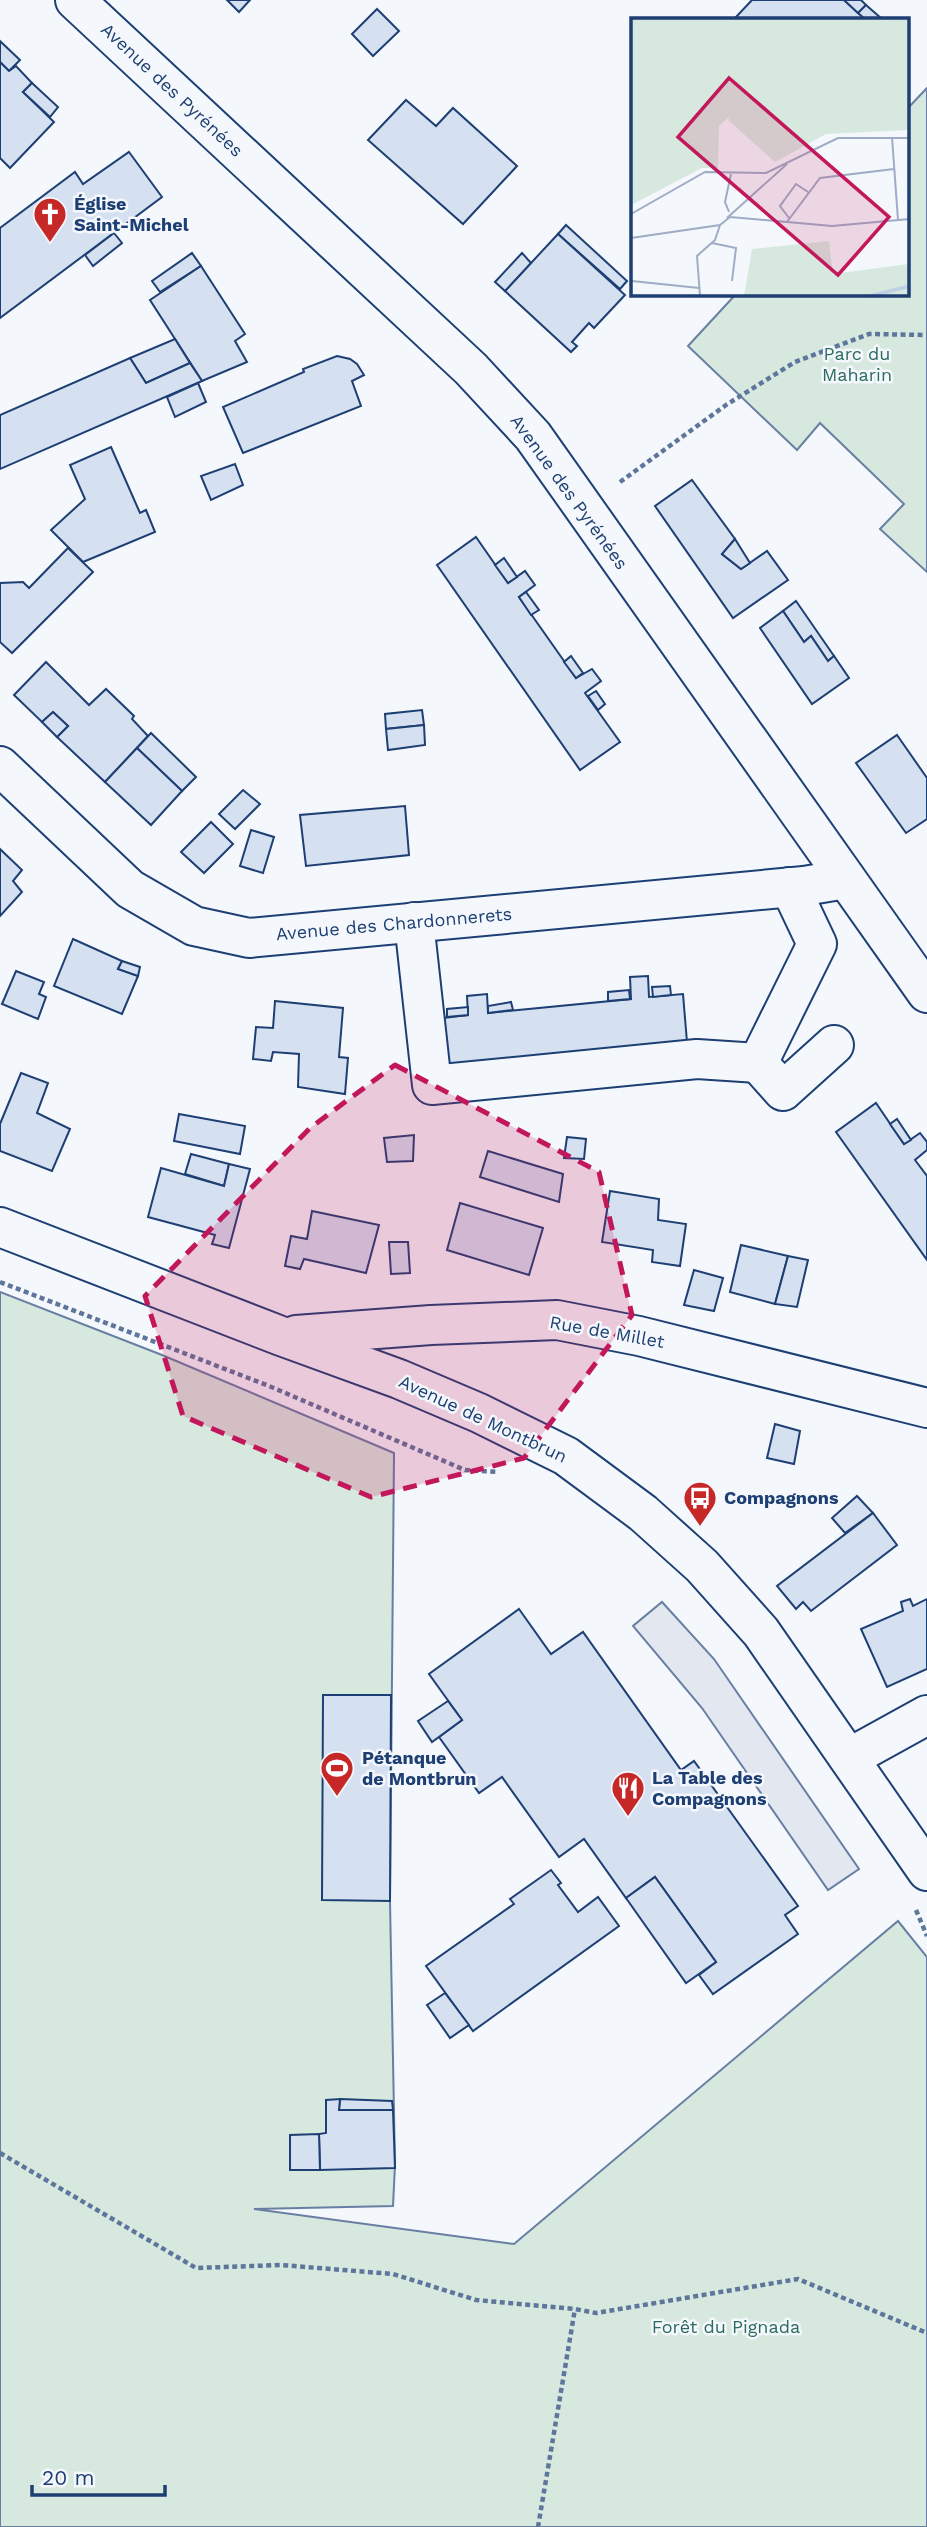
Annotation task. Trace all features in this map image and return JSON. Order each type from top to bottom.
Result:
[{"type":"street","name":"Avenue des Pyrénées","points":[[75,0],[471,369],[533,436],[927,993]]},
{"type":"street","name":"Avenue des Chardonnerets","points":[[0,766],[130,889],[194,926],[249,938],[790,887],[846,879]]},
{"type":"street","points":[[758,1063],[817,944],[790,887]]},
{"type":"street","points":[[414,922],[432,1085],[697,1059],[758,1063],[783,1091],[834,1045]]},
{"type":"street","name":"Avenue de Montbrun","points":[[0,1227],[399,1379],[479,1413],[566,1456],[643,1513],[702,1566],[761,1632],[927,1871]]},
{"type":"street","name":"Rue de Millet","points":[[281,1336],[431,1325],[557,1320],[639,1336],[927,1408]]},
{"type":"street","points":[[849,1758],[927,1715]]},
{"type":"path","points":[[620,482],[726,405],[795,362],[869,334],[927,335]]},
{"type":"path","points":[[0,1282],[268,1386],[465,1470],[504,1472]]},
{"type":"path","points":[[0,2153],[195,2268],[281,2265],[393,2274],[476,2301],[596,2313],[798,2279],[927,2333]]},
{"type":"path","points":[[538,2527],[575,2309]]},
{"type":"highlighted area","points":[[395,1065],[599,1172],[632,1315],[524,1458],[371,1497],[183,1416],[145,1296],[310,1128]]},
{"type":"green space","name":"Parc du Maharin","points":[[927,88],[927,572],[880,529],[904,504],[820,423],[797,450],[688,346],[734,296],[909,296],[909,107]]},
{"type":"green space","name":"Forêt du Pignada","points":[[0,1292],[162,1355],[394,1453],[390,1901],[395,2165],[393,2206],[254,2209],[514,2244],[898,1921],[927,1957],[927,2527],[0,2527]]},
{"type":"shaded area","points":[[662,1602],[714,1659],[859,1869],[828,1890],[702,1708],[633,1626]]},
{"type":"building","points":[[227,0],[250,0],[239,12]]},
{"type":"building","points":[[752,0],[844,0],[864,18],[737,18]]},
{"type":"building","points":[[844,0],[861,0],[866,5],[858,13]]},
{"type":"building","points":[[866,5],[881,18],[864,18],[858,13]]},
{"type":"building","points":[[377,9],[399,31],[373,56],[352,34]]},
{"type":"building","points":[[0,41],[20,60],[9,71],[0,62]]},
{"type":"building","points":[[0,62],[9,71],[16,66],[32,83],[23,92],[54,122],[10,168],[0,158]]},
{"type":"building","points":[[32,83],[58,107],[50,117],[23,92]]},
{"type":"building","points":[[406,100],[436,126],[453,108],[517,166],[463,224],[368,140]]},
{"type":"building","name":"Église Saint-Michel","points":[[129,152],[162,197],[0,318],[0,228],[75,172],[83,184]]},
{"type":"building","points":[[566,225],[627,281],[620,289],[558,234]]},
{"type":"building","points":[[114,233],[122,243],[93,266],[85,255]]},
{"type":"building","points":[[558,234],[625,295],[594,328],[589,323],[572,342],[577,346],[571,352],[505,291]]},
{"type":"building","points":[[192,253],[201,266],[160,292],[152,281]]},
{"type":"building","points":[[522,253],[531,263],[505,291],[495,282]]},
{"type":"building","points":[[201,266],[245,334],[235,341],[247,362],[202,381],[150,300]]},
{"type":"building","points":[[175,339],[190,363],[146,383],[130,358]]},
{"type":"building","points":[[337,356],[350,359],[364,375],[352,381],[361,406],[243,453],[223,407]]},
{"type":"building","points":[[130,358],[146,383],[190,363],[202,381],[0,469],[0,415]]},
{"type":"building","points":[[198,383],[206,402],[175,417],[167,397]]},
{"type":"building","points":[[111,447],[140,513],[146,510],[155,532],[83,562],[51,530],[85,499],[70,465]]},
{"type":"building","points":[[235,464],[243,485],[211,500],[201,476]]},
{"type":"building","points":[[692,480],[735,539],[722,554],[741,569],[767,551],[788,580],[733,618],[655,506]]},
{"type":"building","points":[[476,537],[508,583],[525,571],[535,585],[519,597],[576,678],[592,669],[601,681],[585,693],[620,742],[580,770],[437,565]]},
{"type":"building","points":[[735,539],[750,563],[741,569],[722,554]]},
{"type":"building","points":[[68,548],[93,572],[12,653],[0,642],[0,583],[23,582],[29,588]]},
{"type":"building","points":[[504,558],[517,577],[508,583],[495,565]]},
{"type":"building","points":[[526,592],[539,610],[531,615],[519,597]]},
{"type":"building","points":[[796,601],[834,656],[828,661],[811,636],[804,642],[783,611]]},
{"type":"building","points":[[783,611],[804,642],[811,636],[828,661],[834,656],[849,678],[812,704],[760,628]]},
{"type":"building","points":[[571,656],[583,673],[576,678],[564,662]]},
{"type":"building","points":[[46,662],[89,705],[106,689],[134,716],[132,719],[148,736],[105,782],[57,737],[68,726],[53,712],[42,722],[14,695]]},
{"type":"building","points":[[596,691],[605,704],[598,710],[588,696]]},
{"type":"building","points":[[422,710],[424,725],[386,729],[385,714]]},
{"type":"building","points":[[53,712],[68,726],[57,737],[42,722]]},
{"type":"building","points":[[424,725],[425,745],[388,750],[386,729]]},
{"type":"building","points":[[151,733],[196,777],[182,791],[137,748]]},
{"type":"building","points":[[897,735],[927,778],[927,819],[906,833],[856,763]]},
{"type":"building","points":[[137,748],[182,791],[151,825],[105,782]]},
{"type":"building","points":[[243,790],[260,804],[235,829],[219,814]]},
{"type":"building","points":[[405,806],[409,855],[306,866],[300,815]]},
{"type":"building","points":[[211,822],[233,844],[204,873],[181,852]]},
{"type":"building","points":[[251,830],[274,837],[263,873],[240,866]]},
{"type":"building","points":[[0,849],[22,870],[13,881],[22,892],[0,916]]},
{"type":"building","points":[[73,939],[122,961],[118,969],[138,976],[122,1014],[54,986]]},
{"type":"building","points":[[122,961],[140,967],[138,976],[118,969]]},
{"type":"building","points":[[16,971],[44,982],[39,994],[46,997],[38,1019],[2,1004]]},
{"type":"building","points":[[648,976],[649,997],[683,994],[687,1042],[440,1067],[435,1019],[468,1015],[467,996],[487,994],[488,1013],[631,999],[630,977]]},
{"type":"building","points":[[670,986],[671,995],[653,997],[652,987]]},
{"type":"building","points":[[629,990],[630,999],[608,1001],[608,992]]},
{"type":"building","points":[[275,1001],[343,1008],[339,1057],[348,1058],[345,1094],[298,1087],[299,1054],[273,1052],[271,1061],[253,1059],[256,1027],[273,1028]]},
{"type":"building","points":[[511,1002],[513,1010],[488,1013],[488,1006]]},
{"type":"building","points":[[468,1007],[468,1015],[447,1017],[447,1009]]},
{"type":"building","points":[[21,1073],[48,1083],[37,1113],[70,1129],[52,1171],[0,1151],[0,1124]]},
{"type":"building","points":[[876,1103],[904,1144],[920,1133],[927,1142],[927,1150],[915,1160],[927,1176],[927,1260],[836,1132]]},
{"type":"building","points":[[179,1114],[245,1126],[240,1154],[174,1141]]},
{"type":"building","points":[[897,1119],[911,1140],[904,1144],[890,1124]]},
{"type":"building","points":[[414,1135],[413,1161],[387,1162],[384,1138]]},
{"type":"building","points":[[567,1137],[586,1139],[584,1159],[564,1158]]},
{"type":"building","points":[[488,1151],[563,1174],[559,1202],[480,1177]]},
{"type":"building","points":[[191,1154],[229,1164],[224,1186],[185,1174]]},
{"type":"building","points":[[229,1164],[250,1169],[229,1248],[212,1244],[215,1235],[148,1217],[161,1168],[224,1186]]},
{"type":"building","points":[[610,1191],[659,1199],[658,1220],[686,1224],[680,1266],[652,1262],[653,1250],[602,1242]]},
{"type":"building","points":[[460,1203],[543,1228],[529,1275],[447,1250]]},
{"type":"building","points":[[312,1211],[379,1225],[366,1273],[304,1259],[300,1269],[285,1266],[291,1236],[307,1239]]},
{"type":"building","points":[[389,1242],[408,1242],[410,1273],[391,1274]]},
{"type":"building","points":[[741,1245],[788,1256],[775,1304],[730,1292]]},
{"type":"building","points":[[788,1256],[808,1260],[797,1307],[775,1304]]},
{"type":"building","points":[[694,1270],[723,1278],[714,1311],[684,1305]]},
{"type":"building","points":[[775,1424],[800,1431],[794,1464],[767,1458]]},
{"type":"building","points":[[857,1496],[873,1513],[845,1533],[832,1518]]},
{"type":"building","points":[[873,1513],[897,1545],[811,1611],[803,1602],[796,1609],[777,1586]]},
{"type":"building","points":[[910,1599],[913,1606],[927,1599],[927,1669],[887,1687],[861,1629],[903,1611],[901,1602]]},
{"type":"building","points":[[519,1609],[551,1654],[583,1632],[681,1770],[694,1761],[798,1906],[785,1915],[798,1934],[713,1994],[699,1975],[716,1962],[655,1877],[626,1898],[584,1839],[559,1857],[502,1777],[479,1793],[439,1737],[462,1720],[429,1674]]},
{"type":"building","points":[[323,1695],[391,1695],[390,1901],[322,1900]]},
{"type":"building","points":[[448,1701],[462,1720],[432,1742],[418,1721]]},
{"type":"building","points":[[551,1870],[561,1883],[558,1885],[578,1912],[598,1897],[619,1926],[473,2031],[426,1966],[514,1904],[510,1899]]},
{"type":"building","points":[[655,1877],[716,1962],[686,1983],[626,1898]]},
{"type":"building","points":[[445,1993],[469,2025],[450,2038],[427,2005]]},
{"type":"building","points":[[340,2099],[392,2101],[393,2110],[339,2110]]},
{"type":"building","points":[[340,2099],[339,2110],[393,2110],[395,2168],[320,2170],[319,2134],[326,2133],[326,2100]]},
{"type":"building","points":[[319,2134],[320,2170],[290,2170],[290,2135]]},
{"type":"place","name":"Église Saint-Michel","points":[[50,244]]},
{"type":"place","name":"Compagnons","points":[[700,1528]]},
{"type":"place","name":"Pétanque de Montbrun","points":[[337,1798]]},
{"type":"place","name":"La Table des Compagnons","points":[[628,1818]]}]
